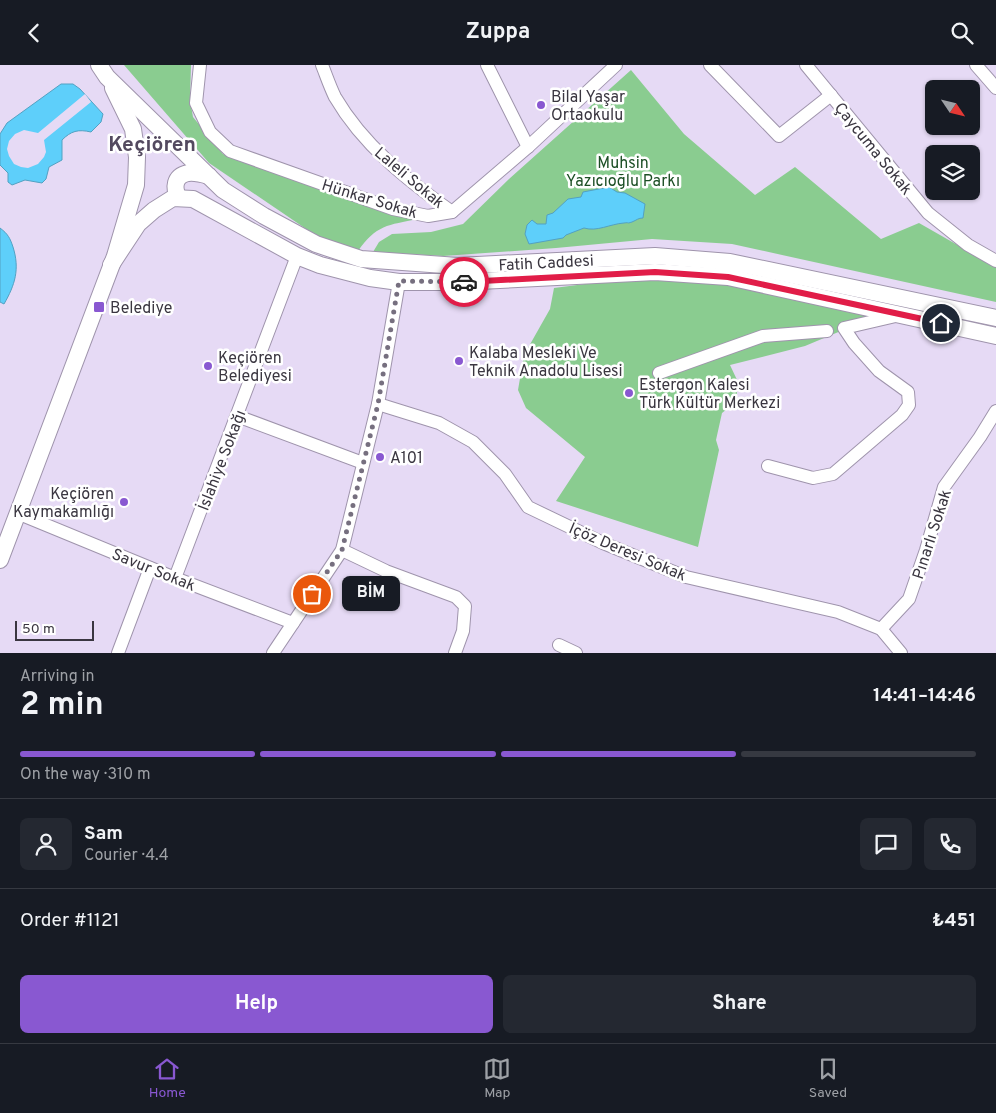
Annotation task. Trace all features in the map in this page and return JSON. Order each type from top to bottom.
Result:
[{"type":"main road","name":"Fatih Caddesi","points":[[103,71],[223,190],[264,216],[316,244],[361,259],[458,266],[655,256],[730,262],[996,319]]},
{"type":"main road","points":[[0,560],[16,513],[111,265],[136,185],[137,157],[133,129],[103,71]]},
{"type":"main road","points":[[111,265],[138,224],[160,206],[174,198],[179,198],[174,189],[175,183],[180,176],[188,173],[209,176]]},
{"type":"main road","name":"Fatih Caddesi","points":[[179,198],[193,199],[206,204],[297,256],[320,265],[370,278],[399,281],[459,282],[655,272],[728,277],[996,336]]},
{"type":"street","name":"Hünkar Sokak","points":[[200,65],[196,103],[210,132],[230,151],[393,209],[428,216],[452,212]]},
{"type":"street","name":"Laleli Sokak","points":[[322,65],[335,96],[363,137],[399,171],[452,212]]},
{"type":"street","points":[[487,65],[528,147]]},
{"type":"street","points":[[452,212],[528,147],[616,65]]},
{"type":"street","points":[[710,65],[780,136],[831,95]]},
{"type":"street","name":"Çaycuma Sokak","points":[[806,65],[928,213],[968,245],[996,261]]},
{"type":"street","points":[[976,65],[996,88]]},
{"type":"street","name":"İslahiye Sokağı","points":[[175,579],[297,256]]},
{"type":"street","points":[[273,653],[342,550],[378,404],[399,281]]},
{"type":"street","points":[[768,466],[813,478],[832,474],[902,415],[909,405],[908,392],[879,371],[854,343],[844,328],[902,315]]},
{"type":"street","points":[[659,373],[763,336],[827,331]]},
{"type":"street","name":"İçöz Deresi Sokak","points":[[378,404],[439,423],[473,442],[505,474],[528,507],[603,543],[686,577],[838,612],[881,629],[901,653]]},
{"type":"street","name":"Pınarlı Sokak","points":[[881,629],[909,599],[926,551],[944,487],[996,411]]},
{"type":"street","points":[[237,416],[363,463]]},
{"type":"street","name":"Savur Sokak","points":[[16,513],[175,579],[293,623]]},
{"type":"street","points":[[342,550],[386,571],[456,597],[465,605],[463,631],[455,653]]},
{"type":"street","points":[[118,653],[150,568]]},
{"type":"street","points":[[558,645],[576,653]]},
{"type":"green space","points":[[124,65],[191,65],[190,100],[193,117],[223,154],[418,219],[384,227],[371,236],[358,251],[315,235],[209,163]]},
{"type":"green space","name":"Muhsin Yazıcıoğlu Parkı","points":[[631,70],[684,134],[755,195],[795,167],[881,239],[919,223],[996,267],[996,302],[732,244],[652,239],[443,256],[373,252],[379,242],[392,234],[431,232],[463,224],[509,179]]},
{"type":"green space","points":[[616,280],[728,281],[879,315],[805,346],[730,365],[738,382],[736,402],[722,413],[716,440],[719,450],[698,547],[556,501],[585,457],[526,408],[518,390],[524,355],[550,309],[554,288]]},
{"type":"water","points":[[61,84],[73,84],[80,89],[103,114],[101,122],[91,132],[75,131],[62,140],[62,160],[49,167],[46,179],[42,183],[25,180],[12,185],[8,182],[8,173],[0,165],[0,134],[7,123]]},
{"type":"water","points":[[609,187],[645,204],[643,218],[629,223],[599,228],[584,228],[563,238],[529,244],[525,234],[527,225],[532,220],[537,224],[546,224],[547,215],[553,213],[568,199],[581,197],[583,192]]},
{"type":"water","points":[[0,228],[11,241],[16,263],[14,283],[4,304],[0,302]]},
{"type":"pier","points":[[85,94],[91,102],[44,140],[46,152],[38,164],[28,168],[14,164],[7,149],[9,141],[15,134],[24,130],[38,133]]},
{"type":"way so far","points":[[312,594],[342,550],[378,404],[399,281],[464,282]]},
{"type":"place","name":"Bilal Yaşar Ortaokulu","points":[[541,105]]},
{"type":"place","name":"Belediye","points":[[99,307]]},
{"type":"place","name":"Kalaba Mesleki Ve Teknik Anadolu Lisesi","points":[[459,361]]},
{"type":"place","name":"Keçiören Belediyesi","points":[[208,366]]},
{"type":"place","name":"Estergon Kalesi Türk Kültür Merkezi","points":[[629,393]]},
{"type":"place","name":"A101","points":[[380,457]]},
{"type":"place","name":"Keçiören Kaymakamlığı","points":[[124,502]]},
{"type":"place","name":"BİM","points":[[312,594]]},
{"type":"district","name":"Keçiören","points":[[152,144]]},
{"type":"route","points":[[464,282],[655,272],[728,277],[941,323]]}]
